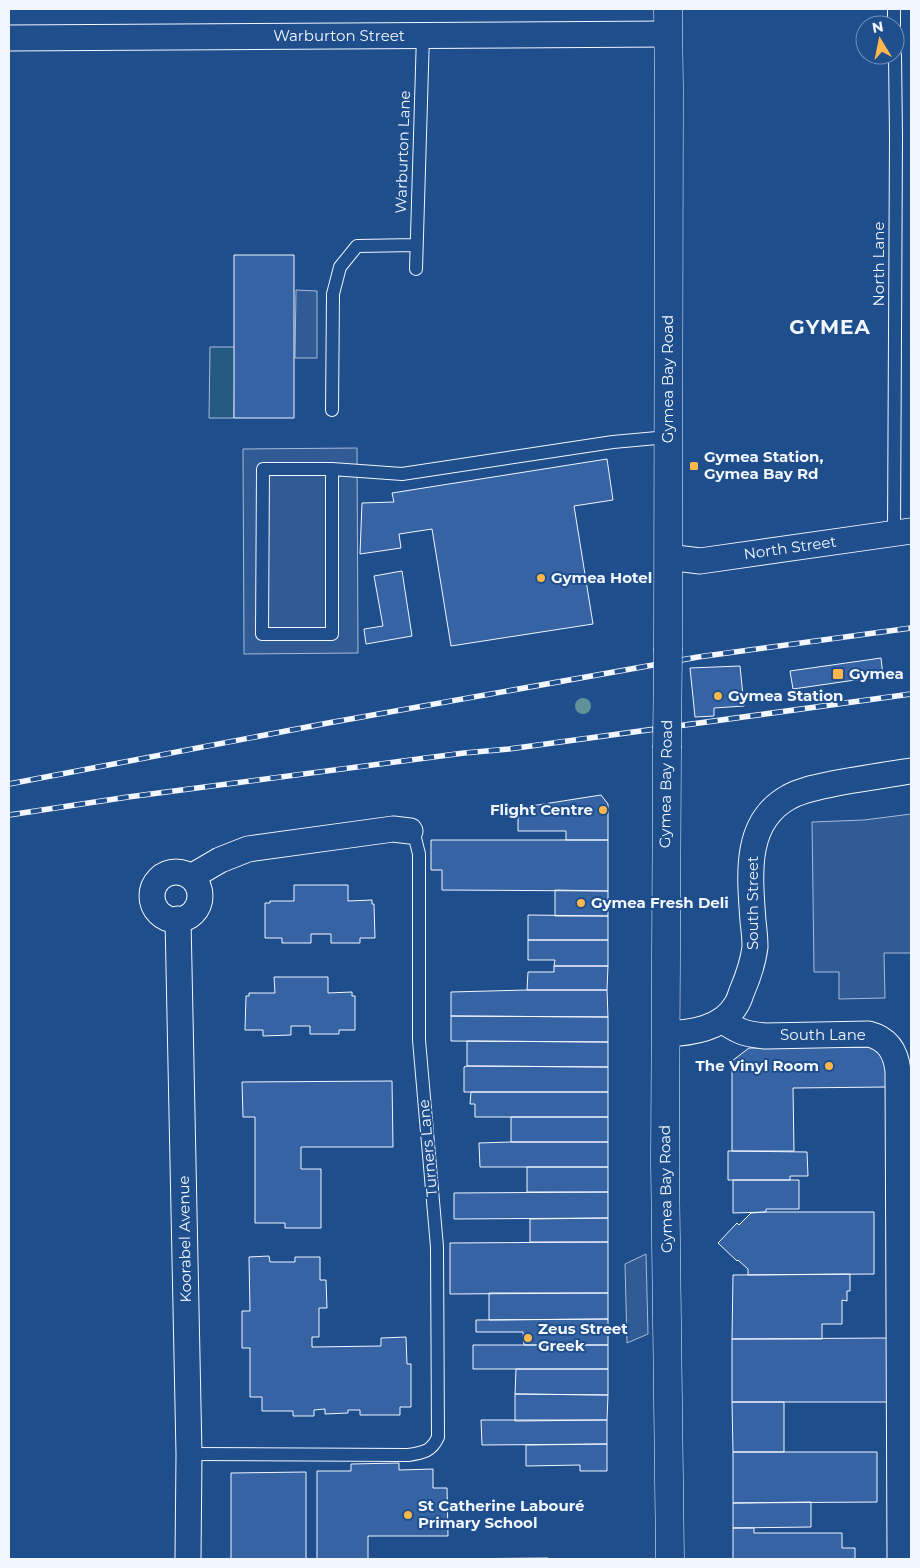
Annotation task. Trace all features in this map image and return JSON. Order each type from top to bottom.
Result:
[{"type":"street","name":"Warburton Street","points":[[9,38],[423,35],[605,36],[668,21]]},
{"type":"street","name":"Gymea Bay Road","points":[[668,21],[670,99],[665,1172],[670,1559]]},
{"type":"street","name":"North Street","points":[[668,557],[700,561],[903,532]]},
{"type":"street","name":"South Street","points":[[665,1034],[703,1029],[722,1020],[736,1006],[749,976],[755,946],[751,882],[752,856],[757,832],[769,812],[788,797],[816,788],[856,779],[911,771]]},
{"type":"street","name":"Turners Lane","points":[[191,877],[220,860],[248,849],[393,829],[410,832]]},
{"type":"street","points":[[174,872],[183,873],[191,877],[200,893],[199,902],[194,910],[187,916],[178,919],[168,918],[160,914],[154,906],[152,897],[153,888],[158,880],[165,874],[174,872]]},
{"type":"street","name":"Koorabel Avenue","points":[[178,919],[189,1454],[188,1559]]},
{"type":"street","name":"South Lane","points":[[722,1020],[748,1035],[869,1034],[878,1036],[886,1042],[894,1054],[898,1071],[900,1559]]},
{"type":"lane","name":"Warburton Lane","points":[[416,269],[423,35]]},
{"type":"lane","name":"North Lane","points":[[895,65],[903,532]]},
{"type":"lane","points":[[332,410],[333,294],[340,267],[357,246],[416,244]]},
{"type":"lane","points":[[332,469],[332,634],[262,634],[263,469],[332,469],[402,474],[613,442],[668,437]]},
{"type":"lane","name":"Turners Lane","points":[[189,1454],[408,1455],[419,1454],[428,1450],[435,1444],[438,1437],[437,1247],[419,1040],[419,854],[415,838],[410,832]]},
{"type":"shaded area","points":[[296,290],[317,291],[317,358],[295,358]]},
{"type":"shaded area","points":[[210,347],[235,347],[234,418],[209,418]]},
{"type":"shaded area","points":[[357,448],[358,653],[244,654],[243,449]]},
{"type":"shaded area","points":[[911,814],[911,953],[884,953],[885,998],[839,999],[839,972],[814,972],[812,822],[864,820]]},
{"type":"shaded area","points":[[646,1254],[648,1334],[627,1343],[625,1264]]},
{"type":"building","points":[[234,255],[294,255],[294,418],[234,418]]},
{"type":"building","points":[[607,459],[613,500],[574,506],[593,624],[451,646],[432,529],[399,534],[401,548],[360,554],[362,503],[394,502],[392,493]]},
{"type":"building","points":[[402,571],[412,636],[366,644],[364,629],[383,626],[374,576]]},
{"type":"building","points":[[881,658],[883,676],[793,689],[790,671]]},
{"type":"building","name":"Gymea Station","points":[[740,666],[744,706],[714,708],[714,716],[695,717],[690,668]]},
{"type":"building","points":[[601,795],[608,804],[608,840],[566,840],[566,831],[518,831],[518,808]]},
{"type":"building","points":[[431,840],[608,840],[608,891],[442,890],[442,870],[431,870]]},
{"type":"building","points":[[294,885],[348,885],[348,901],[372,900],[372,904],[374,904],[375,938],[360,938],[360,943],[331,943],[331,934],[311,934],[311,943],[282,943],[282,938],[265,938],[265,903],[270,903],[270,901],[294,901]]},
{"type":"building","name":"Gymea Fresh Deli","points":[[555,890],[608,891],[608,916],[555,916]]},
{"type":"building","points":[[528,915],[608,916],[608,940],[528,940]]},
{"type":"building","points":[[528,940],[608,940],[608,966],[554,966],[555,960],[528,960]]},
{"type":"building","points":[[554,966],[608,966],[607,990],[527,990],[528,972],[554,972]]},
{"type":"building","points":[[274,977],[328,977],[328,993],[352,992],[352,996],[355,996],[355,1030],[339,1030],[339,1034],[310,1034],[310,1026],[291,1026],[291,1035],[263,1036],[263,1030],[245,1030],[246,996],[249,996],[249,993],[275,993]]},
{"type":"building","points":[[607,990],[608,1017],[451,1016],[451,992]]},
{"type":"building","points":[[451,1016],[608,1017],[608,1042],[451,1041]]},
{"type":"building","points":[[467,1041],[608,1042],[608,1067],[467,1066]]},
{"type":"building","points":[[874,1047],[886,1063],[886,1087],[793,1088],[794,1151],[732,1151],[732,1061],[749,1048]]},
{"type":"building","points":[[464,1067],[608,1067],[608,1092],[464,1092]]},
{"type":"building","points":[[392,1081],[393,1147],[301,1147],[301,1169],[321,1169],[321,1228],[285,1228],[285,1223],[255,1223],[255,1117],[243,1117],[242,1082]]},
{"type":"building","points":[[471,1092],[608,1092],[608,1117],[475,1117],[475,1104],[470,1104]]},
{"type":"building","points":[[511,1117],[608,1117],[608,1142],[511,1142]]},
{"type":"building","points":[[608,1142],[608,1167],[480,1167],[479,1143]]},
{"type":"building","points":[[728,1151],[807,1152],[808,1176],[790,1176],[790,1180],[728,1180]]},
{"type":"building","points":[[527,1167],[608,1167],[608,1192],[527,1192]]},
{"type":"building","points":[[733,1180],[799,1180],[799,1209],[766,1209],[766,1212],[733,1213]]},
{"type":"building","points":[[608,1192],[608,1218],[454,1219],[454,1193]]},
{"type":"building","points":[[874,1212],[874,1274],[748,1275],[748,1269],[718,1243],[737,1223],[739,1225],[751,1213]]},
{"type":"building","points":[[608,1218],[608,1242],[530,1242],[530,1219]]},
{"type":"building","points":[[608,1242],[608,1293],[450,1294],[450,1243]]},
{"type":"building","points":[[269,1256],[270,1262],[295,1262],[295,1257],[320,1257],[320,1280],[326,1280],[327,1308],[319,1308],[319,1337],[312,1337],[312,1347],[381,1346],[381,1338],[406,1337],[407,1364],[411,1364],[411,1407],[400,1407],[400,1415],[360,1415],[360,1410],[348,1410],[348,1413],[325,1414],[325,1409],[314,1410],[314,1416],[293,1416],[293,1411],[262,1411],[262,1397],[250,1397],[250,1348],[242,1348],[242,1311],[250,1311],[249,1257]]},
{"type":"building","points":[[850,1274],[850,1291],[847,1291],[847,1301],[842,1300],[842,1324],[822,1324],[822,1339],[732,1339],[733,1275]]},
{"type":"building","points":[[489,1293],[608,1293],[608,1319],[489,1320]]},
{"type":"building","points":[[608,1319],[608,1345],[524,1345],[523,1332],[476,1332],[476,1320]]},
{"type":"building","points":[[889,1338],[889,1402],[732,1402],[732,1339]]},
{"type":"building","points":[[473,1345],[608,1345],[608,1369],[473,1369]]},
{"type":"building","points":[[516,1369],[608,1369],[608,1395],[515,1394]]},
{"type":"building","points":[[515,1394],[608,1395],[607,1420],[515,1421]]},
{"type":"building","points":[[732,1402],[784,1402],[784,1452],[733,1452]]},
{"type":"building","points":[[481,1420],[607,1420],[607,1444],[482,1445]]},
{"type":"building","points":[[607,1444],[607,1471],[580,1471],[580,1465],[526,1466],[526,1445]]},
{"type":"building","points":[[733,1452],[877,1452],[877,1502],[733,1503]]},
{"type":"building","points":[[399,1463],[399,1470],[433,1469],[433,1488],[447,1488],[448,1536],[368,1536],[368,1559],[317,1559],[317,1471],[351,1471],[351,1464]]},
{"type":"building","points":[[306,1472],[306,1559],[231,1559],[231,1473]]},
{"type":"building","points":[[811,1502],[811,1527],[733,1528],[733,1503]]},
{"type":"building","points":[[733,1528],[754,1528],[754,1533],[842,1533],[842,1548],[855,1548],[855,1559],[733,1559]]},
{"type":"building","points":[[548,1558],[548,1559],[439,1559]]},
{"type":"railway","points":[[9,784],[328,723],[698,657],[911,628]]},
{"type":"railway","points":[[9,815],[128,797],[464,753],[509,749],[911,694]]},
{"type":"place","name":"Gymea Station, Gymea Bay Rd","points":[[694,466]]},
{"type":"place","name":"Gymea Hotel","points":[[541,578]]},
{"type":"place","name":"Gymea","points":[[838,674]]},
{"type":"place","name":"Gymea Station","points":[[718,696]]},
{"type":"place","name":"Flight Centre","points":[[603,810]]},
{"type":"place","name":"Gymea Fresh Deli","points":[[581,903]]},
{"type":"place","name":"The Vinyl Room","points":[[829,1066]]},
{"type":"place","name":"Zeus Street Greek","points":[[528,1338]]},
{"type":"place","name":"St Catherine Labouré Primary School","points":[[408,1515]]},
{"type":"district","name":"GYMEA","points":[[830,327]]}]
